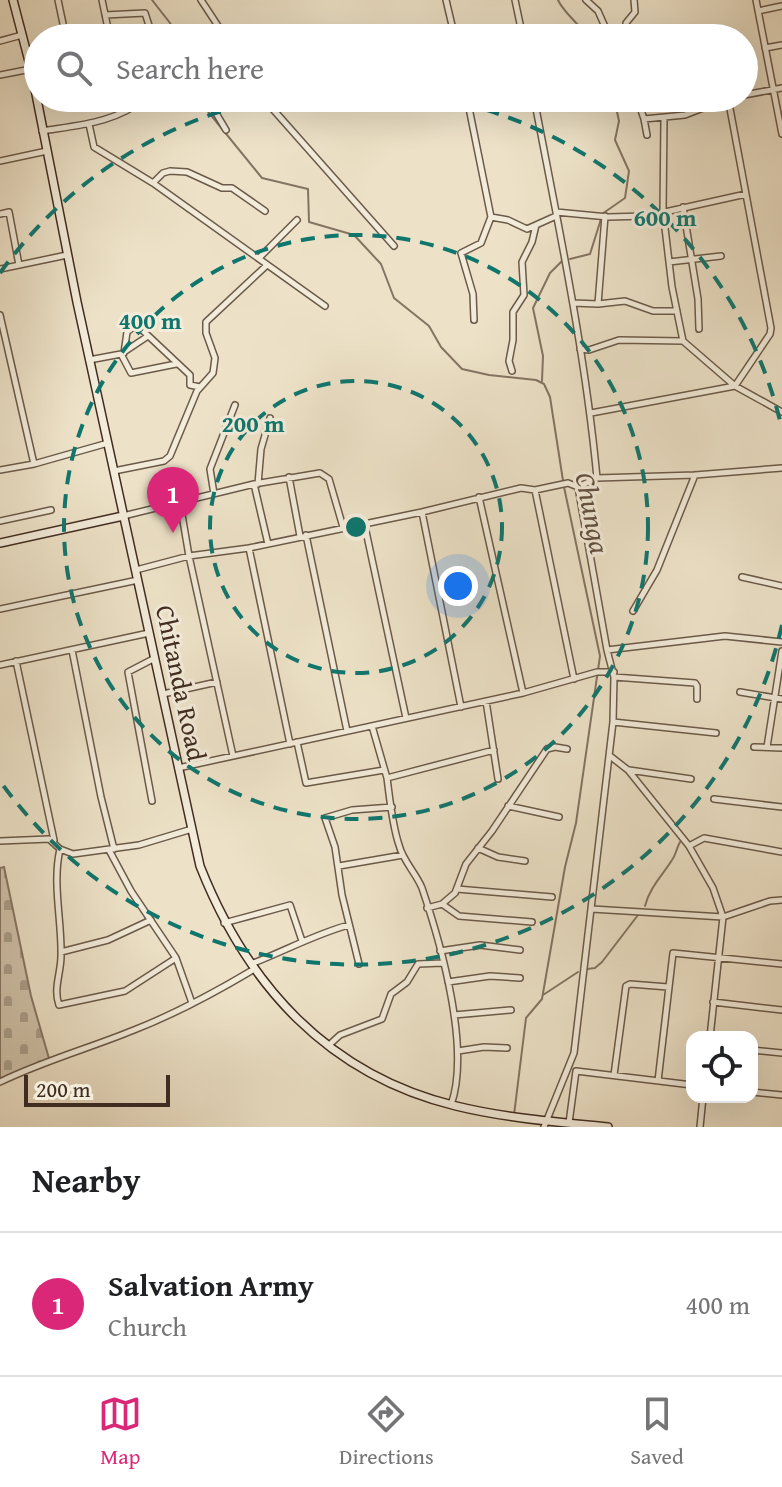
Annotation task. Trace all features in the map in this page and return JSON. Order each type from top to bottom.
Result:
[{"type":"street","name":"Chitanda Road","points":[[13,0],[24,43]]},
{"type":"street","points":[[58,0],[63,24]]},
{"type":"street","points":[[102,0],[107,24]]},
{"type":"street","points":[[201,0],[217,24]]},
{"type":"street","points":[[446,0],[452,24]]},
{"type":"street","points":[[515,0],[520,24]]},
{"type":"street","points":[[586,0],[598,11],[604,24]]},
{"type":"street","points":[[626,24],[635,12],[634,0]]},
{"type":"street","points":[[756,0],[771,90],[782,133]]},
{"type":"street","points":[[758,11],[782,6]]},
{"type":"street","points":[[105,15],[145,13],[149,24]]},
{"type":"street","points":[[0,41],[22,35]]},
{"type":"street","points":[[765,48],[782,45]]},
{"type":"street","points":[[0,75],[24,70]]},
{"type":"street","points":[[758,92],[782,88]]},
{"type":"street","name":"Chitanda Road","points":[[39,112],[89,360],[200,866],[224,923],[251,968],[292,1015],[328,1047],[369,1073],[451,1105],[546,1124],[608,1127]]},
{"type":"street","points":[[42,131],[89,124],[125,112]]},
{"type":"street","points":[[215,112],[226,130]]},
{"type":"street","points":[[275,112],[394,246]]},
{"type":"street","points":[[470,112],[491,217],[481,243],[461,253],[473,294],[474,320]]},
{"type":"street","points":[[537,112],[573,303],[591,413],[597,478]]},
{"type":"street","points":[[642,112],[647,135]]},
{"type":"street","points":[[644,119],[664,119],[693,112]]},
{"type":"street","points":[[591,413],[735,386],[767,340],[771,328],[731,112]]},
{"type":"street","points":[[664,119],[663,211],[683,341],[735,386],[781,409]]},
{"type":"street","points":[[89,124],[94,147],[153,183],[325,306]]},
{"type":"street","points":[[0,161],[47,151]]},
{"type":"street","points":[[153,183],[163,173],[187,172],[222,188],[232,188],[265,211]]},
{"type":"street","points":[[491,217],[508,220],[527,229],[556,214],[647,216],[746,194]]},
{"type":"street","points":[[683,207],[699,329]]},
{"type":"street","points":[[0,214],[9,212],[19,265]]},
{"type":"street","points":[[598,304],[605,216]]},
{"type":"street","points":[[259,258],[297,220]]},
{"type":"street","points":[[512,371],[509,361],[513,312],[524,295],[522,262],[536,225]]},
{"type":"street","points":[[0,269],[67,255]]},
{"type":"street","points":[[669,262],[721,256]]},
{"type":"street","points":[[114,471],[167,460],[201,387],[209,380],[215,365],[206,322],[267,265]]},
{"type":"street","points":[[573,303],[625,301],[653,311],[677,311]]},
{"type":"street","points":[[0,315],[34,464]]},
{"type":"street","points":[[177,363],[131,373],[123,353],[128,330],[136,327],[148,336],[190,375],[190,385],[201,387]]},
{"type":"street","points":[[89,360],[123,353],[148,336]]},
{"type":"street","points":[[580,349],[589,350],[619,340],[683,341]]},
{"type":"street","points":[[214,494],[210,469],[235,405]]},
{"type":"street","points":[[268,544],[256,484],[270,418]]},
{"type":"street","points":[[0,470],[34,464],[108,443]]},
{"type":"street","points":[[136,570],[189,556],[249,548],[422,512],[521,488],[535,490],[568,483],[578,487],[597,478],[782,468]]},
{"type":"street","points":[[0,543],[306,474],[326,475],[343,527]]},
{"type":"street","points":[[633,611],[657,570],[695,475]]},
{"type":"street","points":[[289,477],[347,731]]},
{"type":"street","points":[[546,1124],[574,1053],[613,722],[614,674],[578,487]]},
{"type":"street","points":[[535,490],[574,679]]},
{"type":"street","points":[[479,497],[523,693]]},
{"type":"street","points":[[180,503],[233,756]]},
{"type":"street","points":[[0,521],[51,510]]},
{"type":"street","points":[[422,512],[461,707]]},
{"type":"street","points":[[364,522],[406,718]]},
{"type":"street","points":[[249,548],[290,744]]},
{"type":"street","points":[[742,577],[782,586]]},
{"type":"street","points":[[0,609],[138,580]]},
{"type":"street","points":[[0,665],[150,632]]},
{"type":"street","points":[[607,650],[725,636],[782,642]]},
{"type":"street","points":[[72,650],[112,849],[131,891],[176,958],[192,1003]]},
{"type":"street","points":[[767,747],[778,698],[782,651]]},
{"type":"street","points":[[152,801],[128,672],[155,658]]},
{"type":"street","points":[[16,661],[54,841],[60,849],[73,854],[112,849],[161,840],[193,828]]},
{"type":"street","points":[[178,768],[523,693],[599,672],[695,683],[697,699]]},
{"type":"street","points":[[163,694],[217,682]]},
{"type":"street","points":[[740,692],[778,698]]},
{"type":"street","points":[[486,701],[498,779]]},
{"type":"street","points":[[613,722],[716,733]]},
{"type":"street","points":[[372,726],[387,778],[403,855],[421,885],[448,982],[458,1051],[457,1086],[451,1105]]},
{"type":"street","points":[[297,742],[306,783],[384,770]]},
{"type":"street","points":[[754,747],[782,748]]},
{"type":"street","points":[[427,908],[442,904],[457,889],[466,864],[547,749],[567,749]]},
{"type":"street","points":[[387,778],[494,750]]},
{"type":"street","points":[[610,756],[628,770],[689,846],[707,874],[723,917],[711,1031]]},
{"type":"street","points":[[628,770],[691,779]]},
{"type":"street","points":[[714,799],[782,807]]},
{"type":"street","points":[[508,806],[559,817]]},
{"type":"street","points":[[359,964],[326,816],[352,810],[392,807]]},
{"type":"street","points":[[689,846],[704,838],[782,852]]},
{"type":"street","points":[[0,840],[54,841]]},
{"type":"street","points":[[478,848],[498,857],[525,861]]},
{"type":"street","points":[[60,849],[57,866],[61,952],[56,992],[62,1007],[125,991],[176,958]]},
{"type":"street","points":[[339,866],[403,855]]},
{"type":"street","points":[[457,889],[552,897]]},
{"type":"street","points":[[592,909],[723,917],[782,900]]},
{"type":"street","points":[[442,904],[459,916],[532,922]]},
{"type":"street","points":[[224,923],[290,905],[302,941]]},
{"type":"street","points":[[61,952],[92,946],[151,920]]},
{"type":"street","points":[[0,1082],[56,1058],[136,1030],[216,993],[251,968],[302,941],[349,925]]},
{"type":"street","points":[[440,951],[480,945],[520,950]]},
{"type":"street","points":[[658,1081],[673,953],[782,964]]},
{"type":"street","points":[[328,1047],[340,1035],[382,1019],[391,994],[409,979],[416,965],[443,963]]},
{"type":"street","points":[[448,982],[490,976],[520,978]]},
{"type":"street","points":[[614,1075],[626,986],[668,987]]},
{"type":"street","points":[[713,1002],[782,1010]]},
{"type":"street","points":[[454,1015],[511,1010]]},
{"type":"street","points":[[458,1051],[484,1047],[507,1048]]},
{"type":"street","points":[[758,1051],[782,1053]]},
{"type":"street","points":[[569,1123],[575,1071],[686,1084]]},
{"type":"street","points":[[758,1093],[782,1095]]},
{"type":"street","points":[[700,1127],[702,1103]]},
{"type":"green space","points":[[4,867],[31,996],[50,1062],[0,1084],[0,868]]},
{"type":"waterway","name":"Chunga","points":[[152,0],[170,24]]},
{"type":"waterway","points":[[558,0],[576,24]]},
{"type":"waterway","name":"Chunga","points":[[208,112],[262,178],[308,189],[309,222],[354,235],[381,264],[394,298],[429,326],[441,347],[462,369],[536,380],[544,384],[550,397],[564,487],[600,656],[576,823],[565,867],[542,999],[526,1018],[514,1115]]},
{"type":"waterway","points":[[602,214],[625,198],[629,171],[615,140],[619,121],[617,112]]},
{"type":"waterway","points":[[570,259],[590,254],[601,219]]},
{"type":"waterway","points":[[542,381],[543,356],[533,308],[550,273],[562,261]]},
{"type":"waterway","points":[[645,906],[680,842]]},
{"type":"waterway","points":[[587,969],[595,968],[602,962],[638,915]]},
{"type":"waterway","points":[[543,995],[578,972]]},
{"type":"place","name":"Salvation Army","points":[[173,533]]}]
